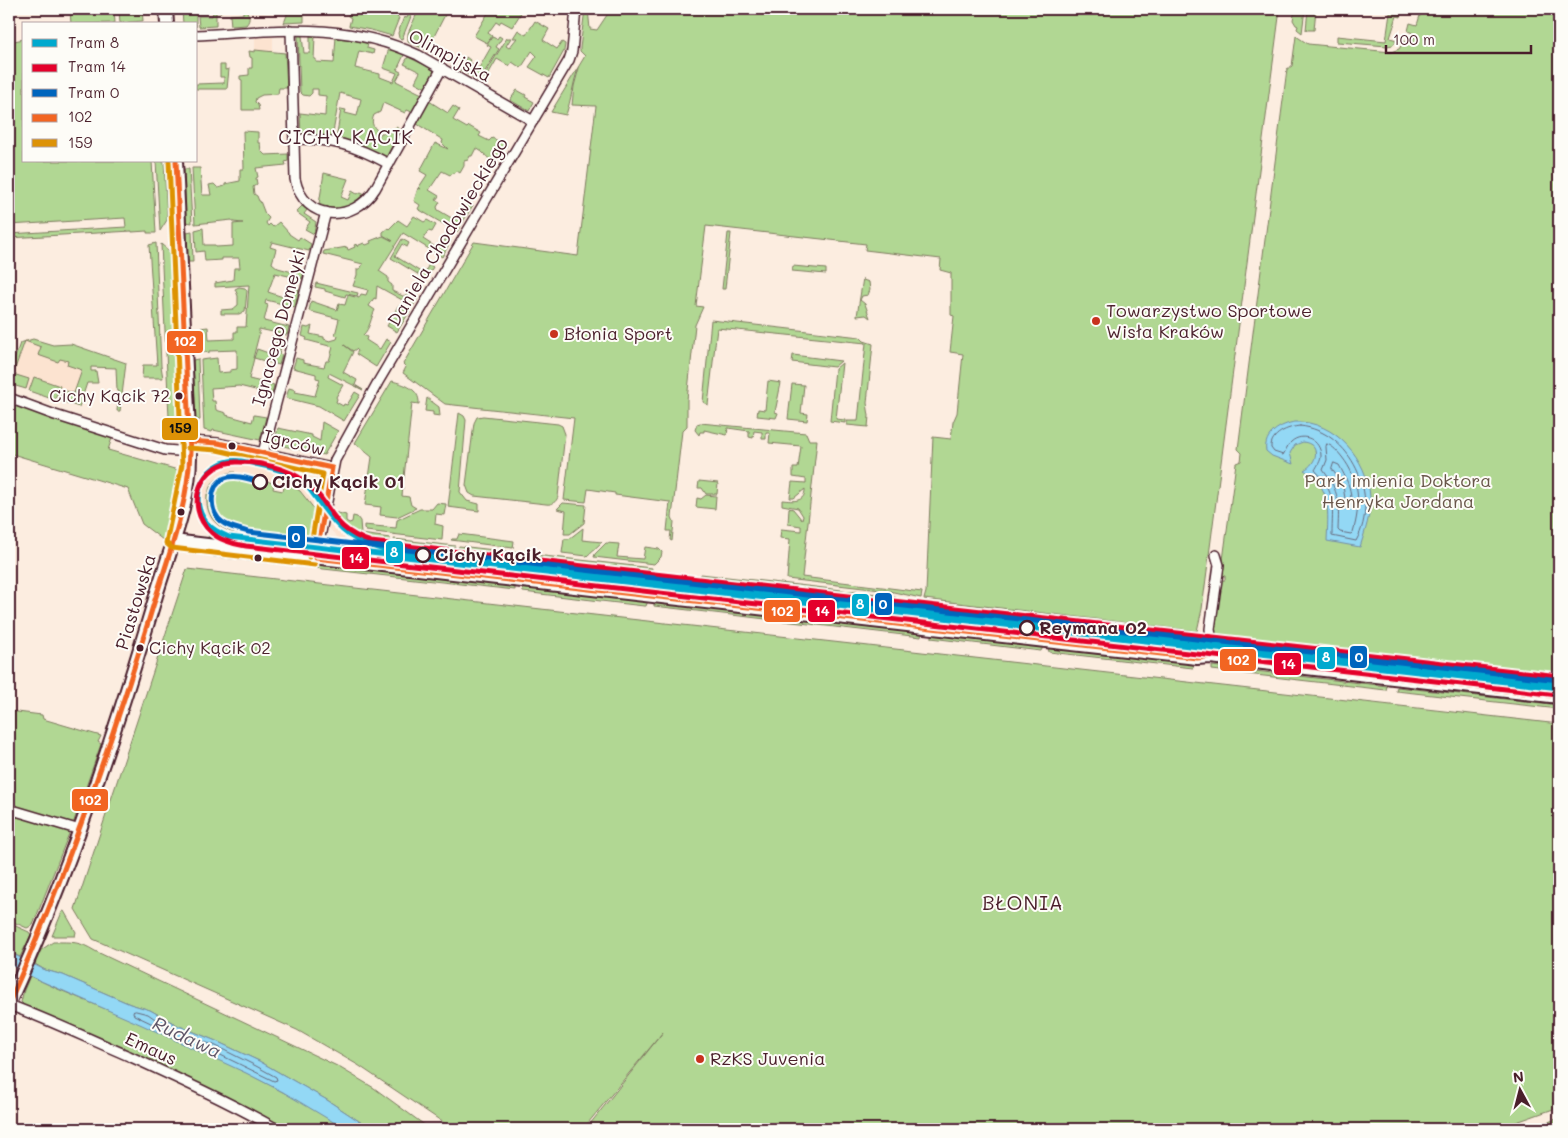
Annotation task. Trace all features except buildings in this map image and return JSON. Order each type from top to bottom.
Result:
[{"type":"street","points":[[166,9],[167,22]]},
{"type":"street","name":"Daniela Chodowieckiego","points":[[332,468],[349,432],[570,57],[576,9]]},
{"type":"street","points":[[291,30],[294,168],[298,190],[310,206],[326,212],[346,212],[359,206],[370,196],[442,68]]},
{"type":"street","name":"Olimpijska","points":[[198,35],[331,30],[368,37],[401,47],[442,68],[533,121]]},
{"type":"street","points":[[294,139],[326,140],[345,144],[389,164]]},
{"type":"street","name":"Piastowska","points":[[9,1004],[34,948],[80,830],[118,722],[173,541],[188,481],[190,447],[176,162]]},
{"type":"street","name":"Ignacego Domeyki","points":[[263,453],[326,212]]},
{"type":"street","name":"Igrców","points":[[9,398],[52,414],[165,450],[218,443],[332,468],[316,558]]},
{"type":"street","points":[[173,541],[1197,658],[1210,657],[1559,697]]},
{"type":"street","points":[[1211,636],[1210,629],[1219,565],[1216,555]]},
{"type":"street","points":[[9,810],[80,830]]},
{"type":"street","name":"Emaus","points":[[9,1004],[145,1064],[235,1106],[277,1129]]},
{"type":"shaded area","points":[[273,37],[273,52],[255,50],[255,38]]},
{"type":"shaded area","points":[[33,339],[53,345],[71,344],[82,370],[74,395],[62,391],[58,400],[30,389],[10,384],[25,340]]},
{"type":"shaded area","points":[[231,458],[282,469],[298,475],[314,489],[322,501],[319,515],[302,493],[293,486],[235,472],[221,476],[209,488],[207,502],[210,516],[226,530],[241,535],[256,537],[257,532],[314,539],[313,544],[309,548],[226,539],[214,535],[205,528],[198,517],[195,503],[200,480],[206,469],[215,462]]},
{"type":"shaded area","points":[[329,511],[351,535],[362,541],[382,547],[518,563],[322,549],[323,541],[342,542],[326,525]]},
{"type":"green space","points":[[70,9],[114,9],[115,22],[71,22]]},
{"type":"green space","points":[[119,9],[142,9],[143,21],[120,22]]},
{"type":"green space","points":[[182,9],[196,9],[196,22],[183,22]]},
{"type":"green space","points":[[214,9],[221,9],[221,12],[216,12],[216,26],[199,27],[198,16],[212,16]]},
{"type":"green space","points":[[243,9],[246,9],[249,18],[248,23],[246,25],[231,26],[230,15],[243,14]]},
{"type":"green space","points":[[286,9],[304,9],[304,22],[284,23],[287,15]]},
{"type":"green space","points":[[350,9],[400,9],[397,17],[399,18],[392,36],[349,26],[351,18],[348,16]]},
{"type":"green space","points":[[411,9],[414,9],[402,39],[399,38],[398,33],[404,17],[407,18]]},
{"type":"green space","points":[[419,9],[433,11],[434,9],[448,9],[427,50],[408,42],[408,33]]},
{"type":"green space","points":[[487,9],[514,9],[521,13],[512,27],[501,21],[499,24],[496,22],[488,33],[492,36],[487,43],[474,36],[488,13]]},
{"type":"green space","name":"Towarzystwo Sportowe Wisła Kraków","points":[[585,9],[588,9],[590,29],[597,30],[611,9],[1280,9],[1202,609],[1197,631],[924,599],[926,592],[933,437],[951,439],[953,422],[957,413],[963,354],[950,352],[954,316],[951,315],[951,273],[940,270],[941,259],[865,250],[866,244],[706,226],[696,306],[703,307],[695,325],[687,400],[687,426],[682,431],[672,517],[674,522],[672,541],[670,540],[671,531],[667,531],[670,502],[615,495],[615,493],[588,489],[586,502],[564,500],[574,418],[445,404],[403,373],[406,367],[403,364],[474,242],[578,256],[596,106],[572,105],[574,86],[579,68],[576,74],[566,115],[551,112],[585,56],[580,51],[580,48]]},
{"type":"green space","points":[[1295,9],[1305,9],[1302,33],[1297,29],[1298,26],[1293,20]]},
{"type":"green space","points":[[1308,9],[1316,9],[1314,30],[1306,30]]},
{"type":"green space","name":"Park imienia Doktora Henryka Jordana","points":[[1422,9],[1559,9],[1559,674],[1357,651],[1356,647],[1350,647],[1349,650],[1217,634],[1214,631],[1221,580],[1225,580],[1225,576],[1221,575],[1236,463],[1241,461],[1242,453],[1238,449],[1287,69],[1292,66],[1296,36],[1308,44],[1391,52],[1399,49],[1404,41],[1412,43],[1415,34],[1408,31],[1410,23],[1417,25]]},
{"type":"green space","points":[[1390,13],[1401,14],[1401,17],[1397,16],[1390,38],[1397,40],[1393,45],[1337,42],[1337,36],[1386,41]]},
{"type":"green space","points":[[535,21],[549,29],[543,40],[557,49],[562,42],[565,44],[564,51],[549,78],[529,67],[537,56],[532,51],[521,68],[512,62],[509,66],[497,59],[486,78],[483,77],[507,38],[511,38],[506,46],[509,48],[517,38],[513,38],[518,30],[526,35]]},
{"type":"green space","points":[[298,35],[302,36],[304,53],[310,53],[310,36],[315,36],[314,59],[316,59],[316,62],[334,63],[336,37],[368,43],[367,48],[374,50],[373,54],[359,51],[355,68],[380,74],[380,77],[393,82],[397,73],[383,68],[389,48],[404,55],[397,70],[401,72],[396,81],[422,94],[412,112],[407,110],[405,113],[383,103],[380,112],[374,115],[373,124],[378,131],[376,134],[379,136],[381,133],[388,133],[396,127],[401,130],[386,157],[358,143],[336,139],[341,109],[346,110],[345,113],[357,116],[361,99],[340,93],[332,138],[301,136],[300,113],[325,116],[326,96],[318,95],[318,89],[312,89],[312,93],[309,96],[303,95],[300,92]]},
{"type":"green space","points":[[499,36],[502,38],[496,47],[499,49],[479,81],[460,70],[466,57],[470,60],[469,62],[479,68],[491,47],[487,45],[492,37],[497,39]]},
{"type":"green space","points":[[22,39],[22,162],[152,162],[156,233],[132,231],[9,238],[9,234],[126,227],[125,218],[9,225],[9,220],[11,220],[9,218],[9,42]]},
{"type":"green space","points":[[255,50],[285,53],[287,88],[279,88],[278,94],[262,95],[256,98],[255,102],[259,110],[242,110],[242,80],[240,76],[249,75],[249,68],[252,68],[252,58],[249,51],[255,52]]},
{"type":"green space","points":[[408,57],[433,69],[434,71],[426,88],[415,82],[420,72],[404,64]]},
{"type":"green space","points":[[220,65],[225,65],[225,70],[229,69],[227,89],[198,89],[198,84],[224,83],[224,77],[220,77]]},
{"type":"green space","points":[[517,90],[534,102],[529,111],[510,100]]},
{"type":"green space","points":[[429,101],[448,113],[453,106],[459,110],[453,120],[481,133],[479,136],[489,141],[492,138],[507,145],[495,164],[476,148],[472,156],[464,161],[464,166],[460,173],[457,171],[450,175],[442,171],[429,190],[439,196],[436,200],[440,202],[437,207],[438,210],[455,220],[467,201],[473,205],[457,232],[418,209],[420,205],[414,201],[418,188],[421,189],[419,187],[427,175],[420,171],[435,143],[448,149],[442,143],[443,140],[417,124]]},
{"type":"green space","points":[[243,131],[258,132],[258,143],[260,143],[261,151],[265,155],[288,154],[288,161],[285,162],[286,165],[256,168],[258,177],[256,178],[257,184],[253,187],[254,194],[269,218],[266,223],[268,226],[270,224],[273,227],[279,222],[289,234],[298,240],[300,237],[311,244],[309,251],[272,242],[270,247],[276,249],[272,263],[278,268],[296,273],[297,269],[304,271],[302,279],[275,273],[268,292],[289,299],[291,287],[299,289],[295,307],[266,300],[265,304],[268,305],[264,321],[289,327],[287,335],[259,329],[249,379],[274,385],[272,394],[239,386],[211,388],[212,401],[215,401],[216,410],[226,413],[226,415],[252,422],[254,415],[266,417],[260,440],[213,430],[212,432],[204,430],[201,360],[217,358],[218,373],[230,372],[230,370],[237,369],[237,350],[209,351],[209,353],[200,351],[199,328],[208,327],[209,340],[234,339],[234,332],[237,332],[237,327],[246,327],[249,285],[215,287],[215,283],[233,280],[234,268],[240,268],[239,258],[205,261],[204,251],[196,252],[195,230],[203,228],[204,245],[215,245],[216,247],[233,246],[233,224],[243,223],[233,222],[232,220],[195,224],[192,168],[200,168],[202,195],[211,195],[209,185],[214,184],[218,188],[225,186],[225,184],[240,181],[240,169],[244,169]]},
{"type":"green space","points":[[156,162],[164,162],[167,220],[160,231]]},
{"type":"green space","points":[[184,169],[189,169],[192,223],[186,222]]},
{"type":"green space","points":[[324,173],[348,179],[341,197],[348,200],[352,191],[357,194],[361,192],[365,194],[355,203],[344,208],[332,208],[319,204]]},
{"type":"green space","points":[[302,206],[307,210],[304,214],[316,222],[314,234],[305,229],[310,222],[296,212]]},
{"type":"green space","points":[[414,216],[424,222],[427,220],[436,225],[432,232],[428,231],[423,239],[437,248],[439,244],[442,246],[446,238],[451,241],[442,257],[403,233],[379,271],[388,277],[388,282],[392,285],[392,291],[405,297],[407,294],[411,296],[413,292],[419,296],[413,306],[377,286],[376,299],[374,298],[369,306],[375,310],[363,335],[367,337],[366,340],[380,349],[386,339],[391,342],[376,367],[356,354],[358,351],[356,349],[353,351],[344,345],[353,352],[343,372],[357,380],[355,385],[363,390],[329,373],[328,377],[343,385],[336,397],[336,402],[343,406],[344,404],[347,405],[355,392],[360,395],[344,421],[319,406],[286,398],[289,388],[296,390],[295,392],[315,396],[320,379],[316,378],[316,374],[293,368],[296,358],[303,360],[303,363],[324,367],[326,361],[329,361],[333,347],[306,340],[307,338],[302,336],[304,327],[312,326],[310,334],[324,337],[324,339],[330,341],[337,339],[338,336],[335,335],[339,319],[309,311],[311,301],[337,310],[339,304],[345,305],[348,295],[359,298],[361,294],[366,295],[368,290],[353,286],[357,269],[360,269],[363,264],[323,254],[324,251],[347,247],[348,250],[355,247],[354,245],[357,244],[358,247],[364,243],[366,245],[371,243],[370,241],[383,236],[393,241],[383,235],[383,232],[398,220],[407,226]]},
{"type":"green space","points":[[192,231],[193,262],[188,262],[187,232]]},
{"type":"green space","points":[[728,233],[731,233],[725,289],[722,289]]},
{"type":"green space","points":[[402,239],[409,243],[407,247],[402,244],[395,256],[424,274],[429,264],[433,267],[426,279],[391,258]]},
{"type":"green space","points":[[156,243],[163,378],[142,378],[143,365],[157,365],[149,245]]},
{"type":"green space","points":[[161,244],[169,251],[173,261],[181,439],[170,439]]},
{"type":"green space","points":[[793,266],[826,269],[826,274],[792,271]]},
{"type":"green space","points":[[863,278],[863,280],[869,282],[870,290],[868,295],[862,296],[860,300],[865,304],[870,318],[866,315],[857,316]]},
{"type":"green space","points":[[316,283],[358,293],[357,296],[346,294],[345,297],[315,287]]},
{"type":"green space","points":[[239,287],[245,288],[247,291],[245,311],[239,314],[221,314],[221,310],[233,309],[238,305],[238,296],[235,289]]},
{"type":"green space","points":[[398,306],[410,311],[397,332],[387,326]]},
{"type":"green space","points":[[711,320],[860,337],[864,341],[873,344],[867,403],[868,427],[847,425],[847,421],[858,421],[866,343],[717,328],[708,405],[703,402]]},
{"type":"green space","points":[[272,336],[283,339],[279,354],[282,355],[279,365],[254,358],[257,349],[274,355],[277,340],[271,338]]},
{"type":"green space","points":[[33,339],[53,345],[71,344],[126,363],[120,411],[117,411],[119,391],[117,390],[116,368],[91,367],[91,371],[96,371],[98,383],[87,383],[79,407],[58,400],[62,390],[74,393],[82,370],[67,365],[68,361],[60,359],[58,362],[38,355],[41,347],[26,341]]},
{"type":"green space","points":[[25,342],[13,374],[29,379],[26,389],[9,384],[9,375],[20,343]]},
{"type":"green space","points":[[793,355],[841,361],[834,367],[792,362]]},
{"type":"green space","points":[[198,359],[200,420],[195,420],[193,360]]},
{"type":"green space","points":[[842,363],[836,419],[845,420],[845,423],[830,421],[835,369]]},
{"type":"green space","points":[[34,377],[60,386],[55,400],[29,391]]},
{"type":"green space","points":[[392,381],[410,388],[417,394],[419,399],[419,404],[412,403],[402,496],[409,497],[411,505],[416,508],[397,517],[380,515],[381,507],[365,505],[372,457],[355,443]]},
{"type":"green space","points":[[768,381],[781,383],[775,412],[778,413],[776,418],[757,416],[758,409],[765,410]]},
{"type":"green space","points":[[792,384],[804,385],[801,413],[808,414],[807,421],[788,419]]},
{"type":"green space","points":[[427,398],[439,407],[440,416],[433,415],[433,412],[425,411]]},
{"type":"green space","points":[[9,403],[112,438],[108,450],[178,470],[173,506],[163,540],[142,524],[128,489],[9,453]]},
{"type":"green space","points":[[459,413],[466,420],[460,492],[467,501],[479,504],[479,511],[448,507]]},
{"type":"green space","points":[[483,416],[562,426],[565,434],[558,497],[555,502],[546,504],[474,496],[469,493],[466,485],[474,423],[477,417]]},
{"type":"green space","points":[[322,422],[338,431],[324,455],[274,444],[278,428],[312,435],[312,437],[320,441]]},
{"type":"green space","points":[[697,424],[806,433],[809,440],[817,440],[802,577],[922,592],[921,598],[889,591],[787,579],[790,539],[780,538],[781,529],[801,531],[801,526],[788,524],[789,508],[793,509],[802,520],[803,516],[798,508],[782,505],[782,500],[798,500],[803,497],[805,489],[794,498],[790,498],[792,482],[806,483],[806,479],[793,477],[793,468],[798,468],[801,446],[769,443],[770,433],[766,433],[766,439],[762,439],[762,432],[754,431],[753,438],[749,437],[749,431],[728,428],[727,435],[704,430],[699,435],[695,430]]},
{"type":"green space","points":[[231,472],[274,483],[273,489],[283,491],[285,483],[300,491],[319,515],[314,539],[257,532],[256,537],[237,534],[221,527],[210,514],[207,505],[207,494],[209,494],[210,487],[215,480]]},
{"type":"green space","points":[[699,481],[718,483],[717,494],[706,494],[702,488],[698,488]]},
{"type":"green space","points":[[706,495],[716,496],[715,509],[696,507],[697,498],[701,499]]},
{"type":"green space","points":[[437,503],[446,504],[444,515],[436,514],[435,524],[443,526],[442,540],[366,531],[364,528],[364,525],[396,528],[397,520],[420,509],[432,509]]},
{"type":"green space","points":[[563,503],[586,505],[584,523],[570,534],[564,534],[566,511],[557,509]]},
{"type":"green space","points":[[330,511],[346,515],[346,521],[349,523],[352,522],[353,516],[357,517],[360,521],[361,534],[390,538],[391,549],[356,537]]},
{"type":"green space","points":[[583,528],[582,540],[602,542],[587,556],[562,553],[564,539],[569,539]]},
{"type":"green space","points":[[209,531],[229,539],[309,548],[305,550],[208,539]]},
{"type":"green space","points":[[459,534],[514,541],[513,548],[451,540],[457,539]]},
{"type":"green space","points":[[394,539],[455,546],[452,552],[396,546]]},
{"type":"green space","points":[[606,543],[619,544],[617,557],[643,559],[645,547],[659,549],[662,552],[661,557],[654,564],[594,557]]},
{"type":"green space","points":[[323,545],[390,553],[391,549],[455,557],[459,546],[520,553],[517,575],[324,552]]},
{"type":"green space","points":[[207,551],[515,586],[515,590],[214,557],[207,554]]},
{"type":"green space","points":[[526,554],[652,568],[649,590],[524,575]]},
{"type":"green space","points":[[187,569],[1559,724],[1559,1107],[1497,1129],[586,1129],[663,1032],[583,1129],[453,1129],[358,1065],[297,1030],[93,939],[75,909]]},
{"type":"green space","points":[[701,574],[886,595],[925,604],[944,606],[938,611],[931,622],[679,592],[680,580],[700,580]]},
{"type":"green space","points":[[522,587],[648,601],[646,606],[644,606],[523,592]]},
{"type":"green space","points":[[654,602],[922,633],[921,637],[654,606]]},
{"type":"green space","points":[[953,608],[1053,619],[1051,632],[1005,627],[1004,630],[962,626],[958,613]]},
{"type":"green space","points":[[1072,627],[1134,633],[1135,628],[1196,635],[1195,640],[1192,640],[1191,649],[1186,652],[1075,639],[1071,636]]},
{"type":"green space","points":[[931,634],[1043,647],[1041,651],[931,638]]},
{"type":"green space","points":[[1217,640],[1559,678],[1559,694],[1214,654],[1215,642]]},
{"type":"green space","points":[[1048,647],[1194,664],[1193,668],[1049,652]]},
{"type":"green space","points":[[1212,666],[1387,686],[1386,690],[1212,670]]},
{"type":"green space","points":[[1397,687],[1559,705],[1559,709],[1396,691]]},
{"type":"green space","points":[[9,711],[42,715],[43,719],[101,736],[98,742],[101,744],[73,824],[9,807]]},
{"type":"green space","points":[[9,813],[70,831],[33,925],[27,928],[9,920]]},
{"type":"green space","points":[[64,911],[76,932],[75,936],[52,936],[62,912]]},
{"type":"green space","points":[[9,923],[29,932],[31,935],[20,957],[9,952]]},
{"type":"green space","points":[[53,942],[70,942],[84,945],[337,1066],[374,1088],[430,1129],[371,1129],[327,1100],[259,1061],[177,1025],[150,1010],[130,1004],[63,975],[45,970],[35,964],[41,950]]},
{"type":"green space","points":[[30,976],[220,1060],[271,1085],[345,1129],[284,1129],[249,1110],[26,1007],[21,1002]]},
{"type":"green space","points":[[1559,1118],[1559,1129],[1529,1129]]},
{"type":"water","points":[[1295,422],[1310,423],[1336,435],[1356,456],[1363,469],[1368,483],[1370,510],[1360,547],[1327,541],[1328,511],[1324,492],[1320,484],[1304,470],[1315,459],[1316,454],[1313,446],[1303,442],[1295,445],[1290,453],[1293,464],[1272,456],[1266,451],[1267,440],[1274,431],[1284,425]]},
{"type":"water","name":"Rudawa","points":[[9,952],[45,970],[63,975],[130,1004],[150,1010],[177,1025],[259,1061],[327,1100],[371,1129],[345,1129],[283,1092],[246,1073],[34,978],[9,964]]},
{"type":"tram line","name":"8","points":[[1559,684],[388,551],[349,536],[328,515],[308,487],[293,475],[263,465],[241,461],[229,461],[218,465],[203,480],[199,491],[198,502],[201,513],[207,523],[229,537],[1559,688]]},
{"type":"tram line","name":"14","points":[[1558,695],[246,546],[223,540],[211,532],[203,522],[198,510],[197,498],[200,487],[214,469],[225,463],[255,463],[282,469],[297,476],[314,490],[339,523],[357,536],[371,542],[1559,676]]},
{"type":"tram line","name":"0","points":[[260,482],[242,477],[225,478],[219,482],[212,499],[218,518],[228,526],[248,532],[1559,680]]},
{"type":"tram line","points":[[254,535],[369,549]]},
{"type":"transit line","name":"159","points":[[169,162],[182,465],[166,543],[172,548],[315,565]]},
{"type":"transit line","name":"102","points":[[9,1003],[49,908],[86,812],[135,665],[181,515],[190,452],[176,162]]},
{"type":"transit line","name":"102","points":[[189,441],[218,443],[332,468],[316,558],[1559,697]]},
{"type":"transit line","name":"159","points":[[188,448],[217,450],[323,474],[309,557]]},
{"type":"place","name":"Towarzystwo Sportowe Wisła Kraków","points":[[1096,321]]},
{"type":"place","name":"Błonia Sport","points":[[554,334]]},
{"type":"place","name":"Cichy Kącik 72","points":[[179,396]]},
{"type":"place","name":"Cichy Kącik 01","points":[[260,482]]},
{"type":"place","name":"Cichy Kącik","points":[[423,555]]},
{"type":"place","name":"Reymana 02","points":[[1027,628]]},
{"type":"place","name":"Cichy Kącik 02","points":[[140,648]]},
{"type":"place","name":"RzKS Juvenia","points":[[700,1059]]},
{"type":"district","name":"CICHY KĄCIK","points":[[346,137]]},
{"type":"district","name":"BŁONIA","points":[[1023,903]]}]
